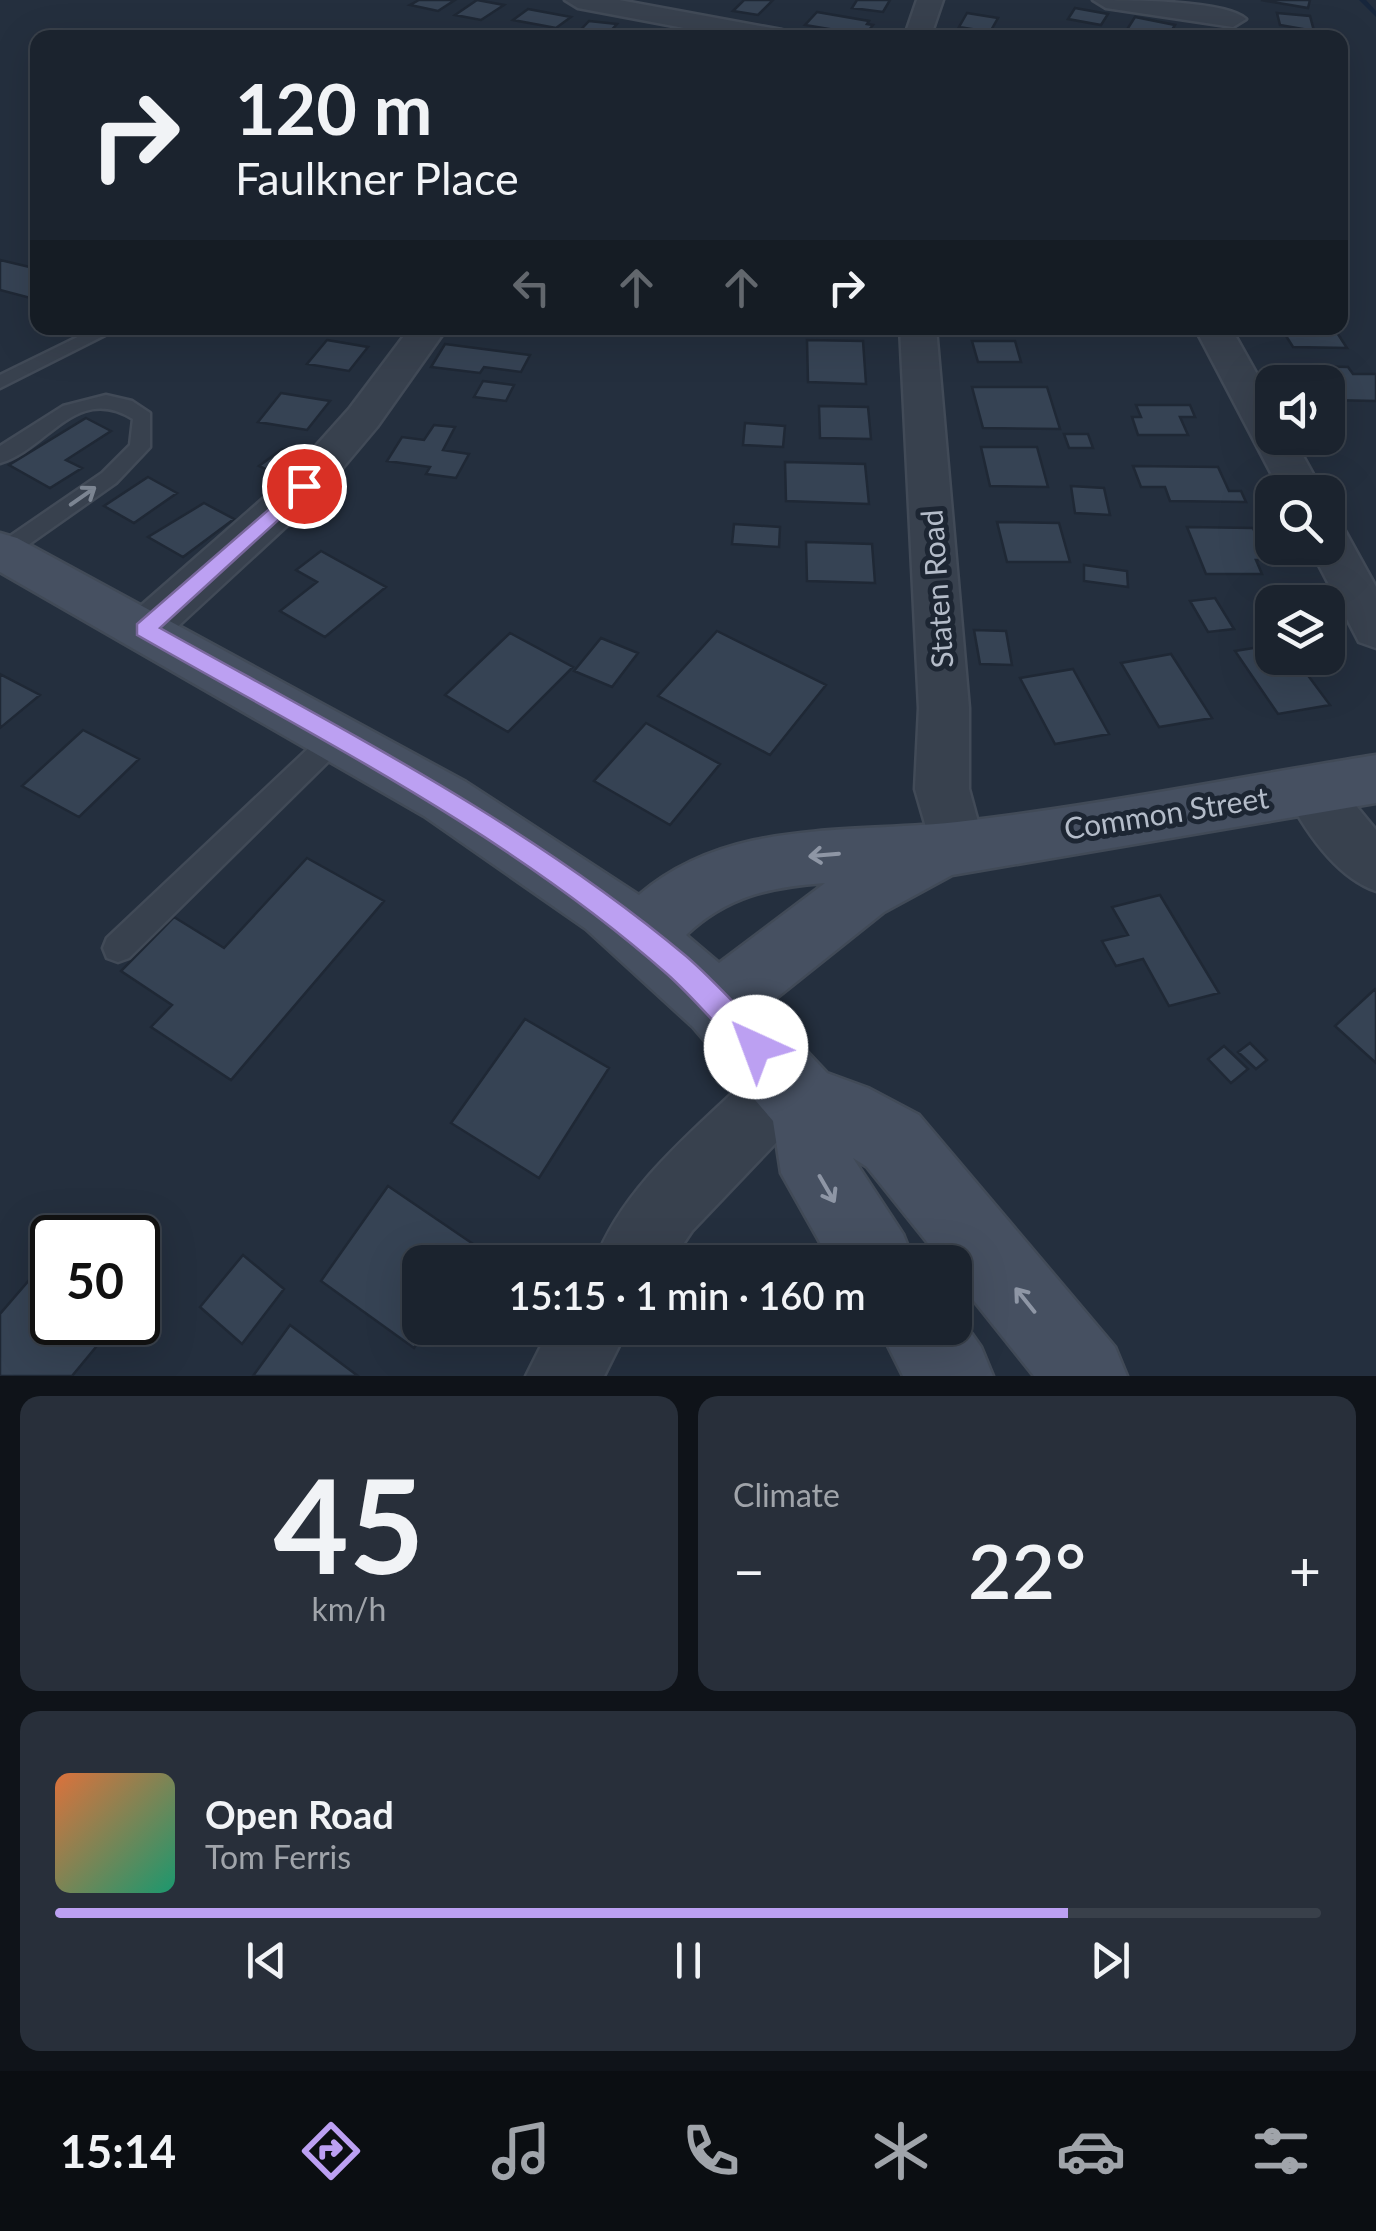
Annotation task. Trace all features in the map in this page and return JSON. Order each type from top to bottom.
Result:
[{"type":"main road","points":[[1,552],[338,736],[508,840],[641,934],[717,1004],[798,1095],[856,1118],[894,1141],[1086,1376]]},
{"type":"main road","name":"Common Street","points":[[641,934],[687,893],[732,871],[812,856],[957,848],[1376,780]]},
{"type":"main road","name":"Common Street","points":[[717,1004],[887,875],[957,848]]},
{"type":"main road","points":[[798,1095],[818,1173],[864,1245]]},
{"type":"main road","points":[[931,1345],[952,1376]]},
{"type":"street","points":[[578,0],[739,30]]},
{"type":"street","points":[[920,30],[930,0]]},
{"type":"street","points":[[1106,0],[1231,19]]},
{"type":"street","points":[[145,630],[304,486],[363,418],[424,335]]},
{"type":"street","name":"Staten Road","points":[[918,335],[944,708],[942,789],[957,848]]},
{"type":"street","points":[[1217,335],[1293,475]]},
{"type":"street","points":[[1341,565],[1376,630]]},
{"type":"street","points":[[1311,790],[1341,832],[1376,867]]},
{"type":"street","points":[[642,1245],[668,1206],[798,1095]]},
{"type":"lane","points":[[0,382],[96,335]]},
{"type":"lane","points":[[0,456],[92,400],[112,398],[143,417],[140,447],[109,478],[1,552]]},
{"type":"lane","points":[[118,948],[338,736]]},
{"type":"building","points":[[419,0],[455,0],[438,11],[410,5]]},
{"type":"building","points":[[477,0],[504,5],[481,20],[455,15]]},
{"type":"building","points":[[744,0],[773,0],[758,15],[733,11]]},
{"type":"building","points":[[857,0],[890,0],[883,12],[852,8]]},
{"type":"building","points":[[1261,0],[1310,0],[1308,8]]},
{"type":"building","points":[[1075,8],[1108,14],[1101,25],[1068,19]]},
{"type":"building","points":[[528,9],[571,17],[556,28],[513,20]]},
{"type":"building","points":[[817,12],[873,25],[869,30],[835,30],[805,25]]},
{"type":"building","points":[[967,13],[998,18],[991,30],[959,27]]},
{"type":"building","points":[[1277,13],[1310,16],[1314,30],[1308,30],[1280,25]]},
{"type":"building","points":[[1135,17],[1175,25],[1172,30],[1128,28]]},
{"type":"building","points":[[589,21],[617,24],[611,30],[581,30]]},
{"type":"building","points":[[0,260],[30,267],[30,298],[0,290]]},
{"type":"building","points":[[1285,335],[1339,335],[1347,348],[1293,347]]},
{"type":"building","points":[[327,340],[368,347],[349,371],[307,364]]},
{"type":"building","points":[[807,340],[863,341],[866,384],[808,382]]},
{"type":"building","points":[[972,341],[1015,341],[1021,362],[978,362]]},
{"type":"building","points":[[445,344],[530,355],[521,372],[484,367],[480,373],[431,367]]},
{"type":"building","points":[[1345,367],[1353,374],[1376,374],[1376,401],[1345,400]]},
{"type":"building","points":[[483,381],[514,385],[506,401],[474,397]]},
{"type":"building","points":[[972,387],[1047,387],[1060,429],[983,428]]},
{"type":"building","points":[[281,393],[330,401],[307,430],[258,422]]},
{"type":"building","points":[[1136,405],[1190,405],[1195,417],[1180,417],[1188,435],[1138,435],[1132,417],[1141,417]]},
{"type":"building","points":[[819,406],[868,407],[871,439],[820,438]]},
{"type":"building","points":[[86,418],[111,431],[66,460],[82,468],[50,488],[9,465]]},
{"type":"building","points":[[745,423],[785,426],[783,447],[743,445]]},
{"type":"building","points":[[434,425],[455,427],[443,450],[469,454],[456,478],[426,474],[430,467],[387,461],[402,437],[424,440]]},
{"type":"building","points":[[1064,434],[1088,434],[1093,448],[1069,448]]},
{"type":"building","points":[[981,447],[1037,447],[1048,487],[990,486]]},
{"type":"building","points":[[282,449],[299,456],[276,474],[259,466]]},
{"type":"building","points":[[785,462],[865,464],[869,504],[786,501]]},
{"type":"building","points":[[1133,466],[1218,467],[1229,491],[1241,491],[1246,502],[1170,501],[1165,487],[1141,487]]},
{"type":"building","points":[[148,477],[177,493],[134,523],[104,506]]},
{"type":"building","points":[[1071,486],[1104,488],[1110,515],[1075,513]]},
{"type":"building","points":[[204,503],[234,519],[183,557],[148,537]]},
{"type":"building","points":[[997,522],[1059,523],[1070,562],[1007,562]]},
{"type":"building","points":[[734,524],[780,527],[779,547],[732,544]]},
{"type":"building","points":[[1187,527],[1253,528],[1255,565],[1262,574],[1206,574]]},
{"type":"building","points":[[806,542],[872,544],[875,583],[807,581]]},
{"type":"building","points":[[321,551],[386,587],[325,637],[280,611],[317,582],[296,570]]},
{"type":"building","points":[[1084,565],[1127,571],[1128,587],[1084,581]]},
{"type":"building","points":[[1215,598],[1234,629],[1208,632],[1190,601]]},
{"type":"building","points":[[974,630],[1006,631],[1012,665],[980,664]]},
{"type":"building","points":[[717,631],[826,685],[770,755],[658,696]]},
{"type":"building","points":[[510,633],[573,667],[508,732],[445,695]]},
{"type":"building","points":[[601,638],[638,653],[612,687],[574,671]]},
{"type":"building","points":[[1255,648],[1255,675],[1308,675],[1330,705],[1278,714],[1235,651]]},
{"type":"building","points":[[1171,654],[1212,718],[1159,727],[1121,663]]},
{"type":"building","points":[[1073,669],[1109,734],[1055,744],[1020,678]]},
{"type":"building","points":[[0,674],[40,695],[0,728]]},
{"type":"building","points":[[646,723],[720,764],[670,825],[594,781]]},
{"type":"building","points":[[83,730],[139,759],[79,817],[22,786]]},
{"type":"building","points":[[307,858],[384,901],[231,1080],[151,1027],[172,1005],[121,971],[174,917],[224,948]]},
{"type":"building","points":[[1160,895],[1219,993],[1169,1006],[1143,959],[1116,966],[1102,941],[1128,935],[1112,907]]},
{"type":"building","points":[[1376,989],[1376,1063],[1335,1026]]},
{"type":"building","points":[[525,1019],[609,1068],[539,1178],[451,1123]]},
{"type":"building","points":[[1250,1043],[1267,1060],[1256,1069],[1238,1052]]},
{"type":"building","points":[[1224,1046],[1248,1069],[1231,1083],[1208,1059]]},
{"type":"building","points":[[388,1186],[475,1245],[402,1245],[402,1339],[321,1281]]},
{"type":"building","points":[[243,1255],[284,1289],[242,1344],[200,1307]]},
{"type":"building","points":[[30,1279],[30,1345],[98,1345],[72,1376],[0,1376],[0,1314]]},
{"type":"building","points":[[290,1325],[358,1376],[253,1376]]},
{"type":"waterway","points":[[1362,0],[1376,15]]},
{"type":"route","points":[[304,486],[145,630],[445,798],[561,874],[678,966],[756,1047]]}]
